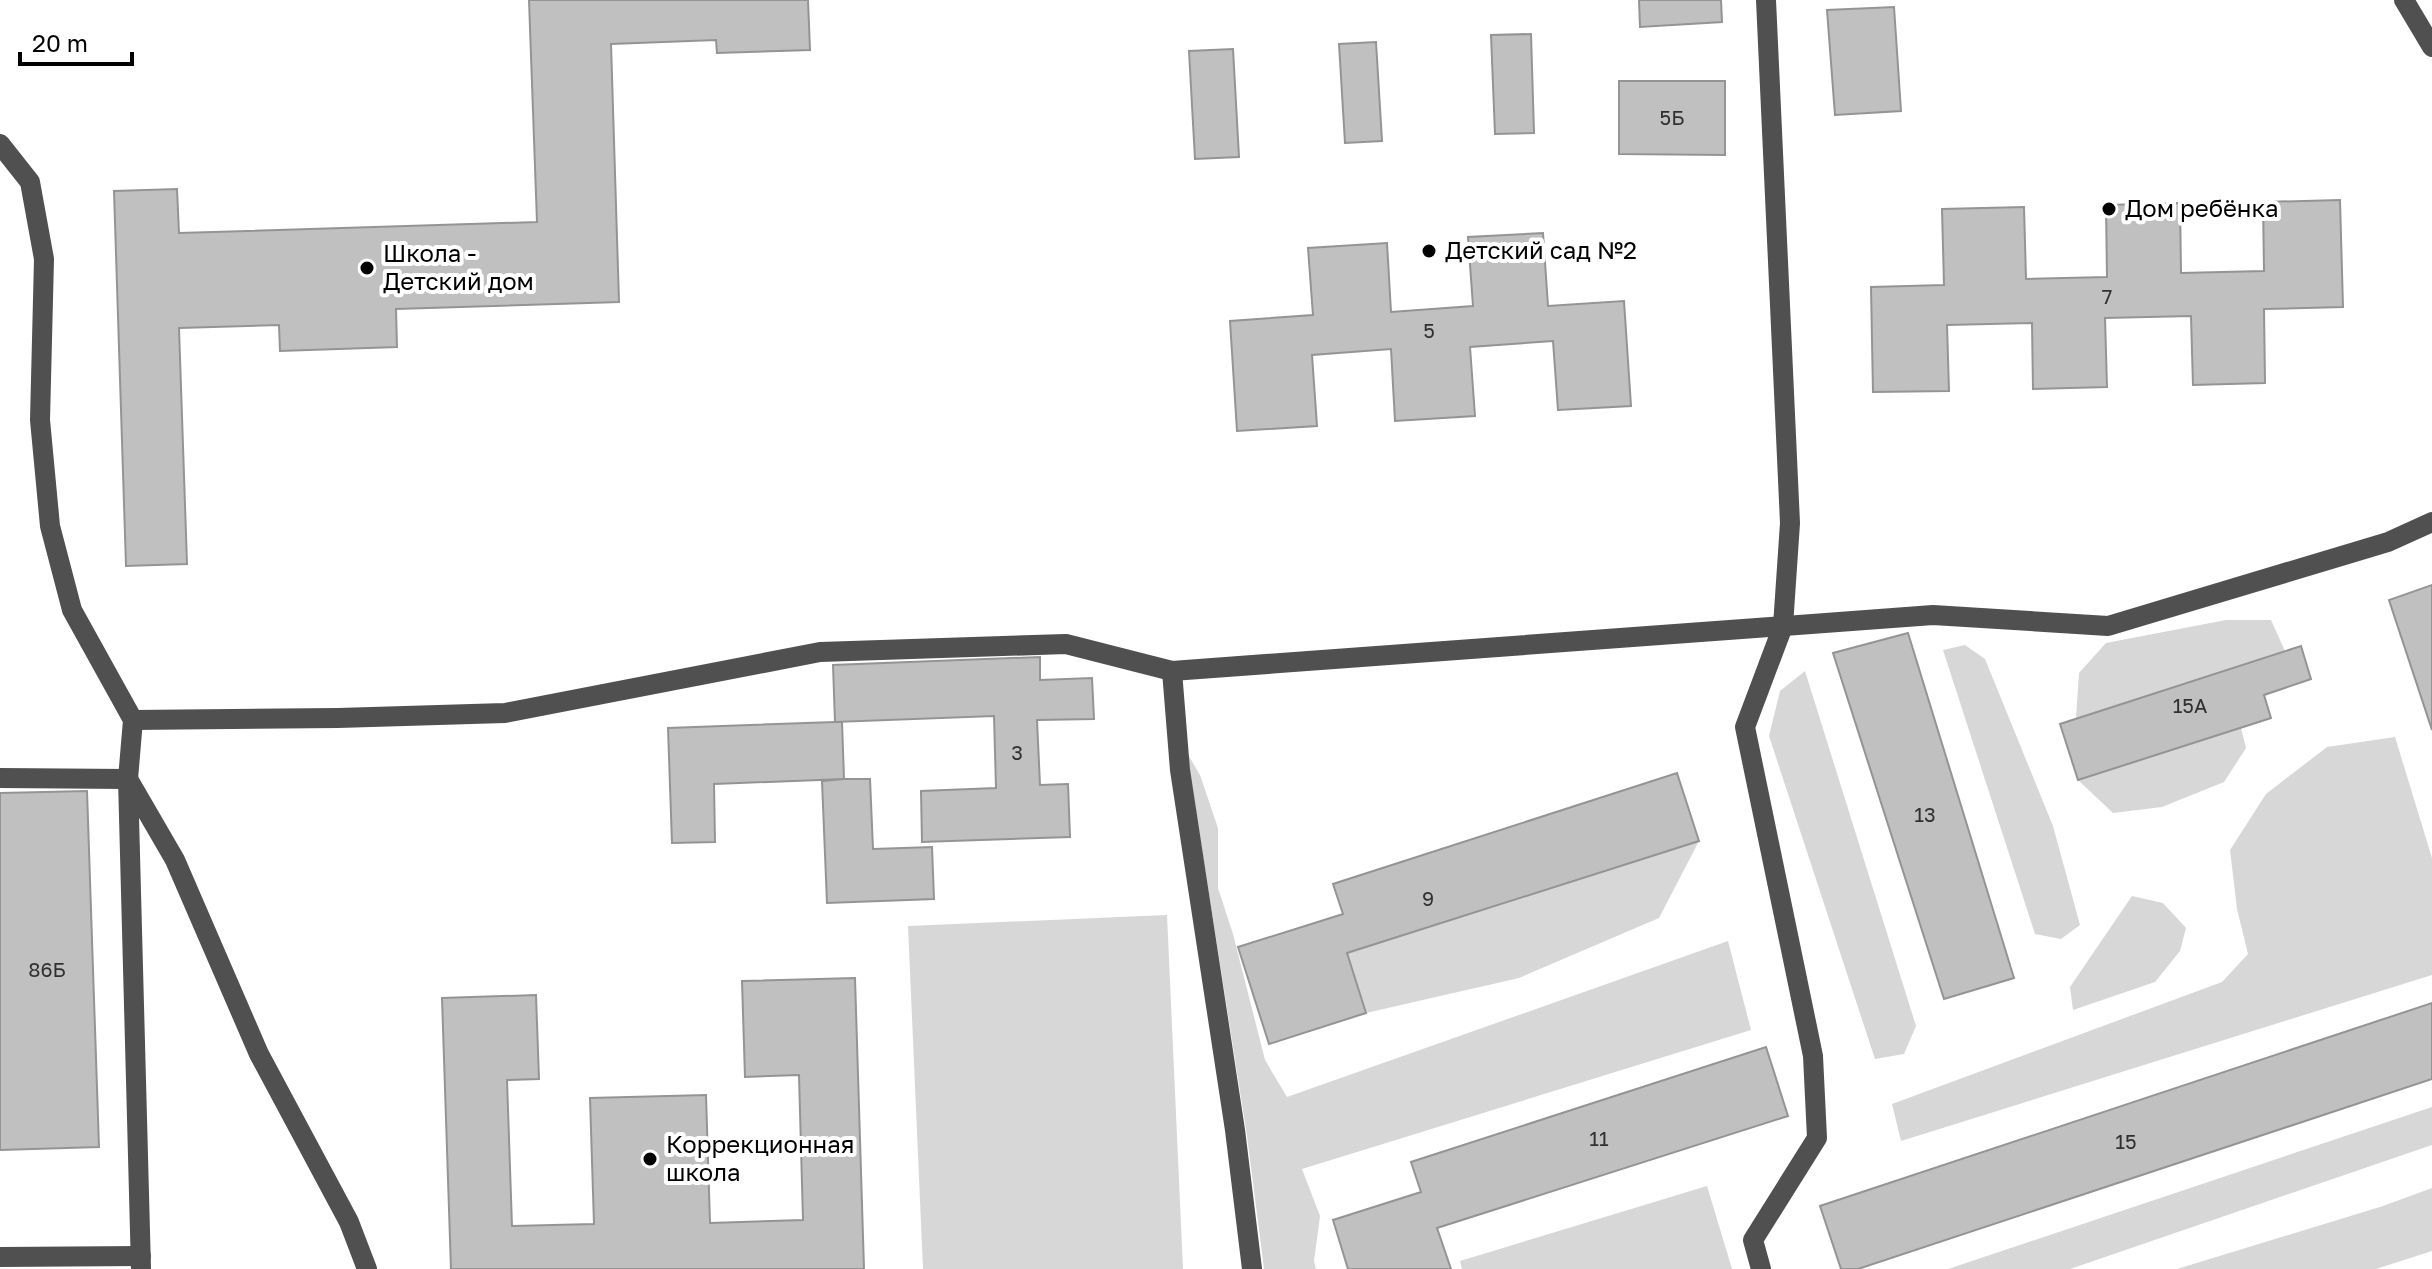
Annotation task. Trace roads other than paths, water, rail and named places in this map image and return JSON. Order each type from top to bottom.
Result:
[{"type":"lane","points":[[1761,1269],[1753,1240],[1817,1138],[1813,1056],[1745,727],[1783,626],[1790,523],[1766,0]]},
{"type":"lane","points":[[2404,0],[2432,47]]},
{"type":"lane","points":[[0,144],[30,182],[44,259],[40,420],[50,526],[72,610],[133,720],[128,779],[141,1263],[0,1257]]},
{"type":"lane","points":[[133,720],[505,713],[820,652],[1066,644],[1172,671],[1933,615],[2108,626],[2388,542],[2432,522]]},
{"type":"lane","points":[[1172,671],[1180,770],[1235,1130],[1252,1269]]},
{"type":"lane","points":[[0,778],[128,779]]},
{"type":"lane","points":[[128,779],[175,860],[259,1054],[349,1222],[367,1269]]},
{"type":"place","name":"Дом ребёнка","points":[[2109,209]]},
{"type":"place","name":"Детский сад №2","points":[[1429,251]]},
{"type":"place","name":"Школа - Детский дом","points":[[367,268]]},
{"type":"place","name":"Коррекционная школа","points":[[650,1159]]}]
